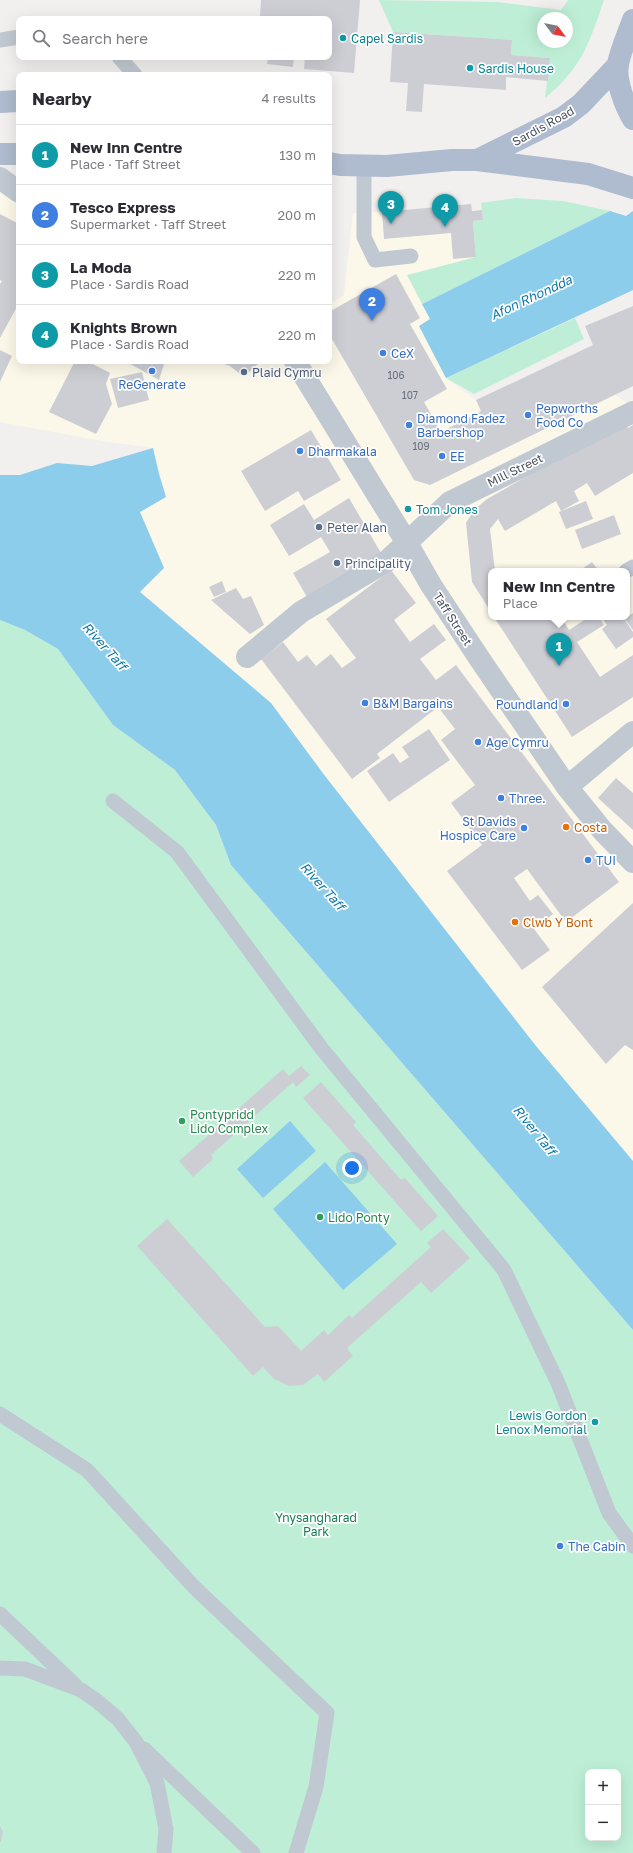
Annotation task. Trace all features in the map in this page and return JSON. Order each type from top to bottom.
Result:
[{"type":"main road","points":[[633,20],[618,65],[620,89],[633,120]]},
{"type":"main road","name":"Sardis Road","points":[[477,160],[564,117],[581,104],[618,65]]},
{"type":"main road","points":[[0,102],[16,101]]},
{"type":"main road","points":[[0,154],[16,154]]},
{"type":"main road","name":"Sardis Road","points":[[332,164],[387,166],[452,160],[477,160],[588,174],[633,188]]},
{"type":"street","points":[[0,178],[16,190]]},
{"type":"street","name":"Taff Street","points":[[297,364],[407,543],[431,585],[567,787],[602,830],[633,862]]},
{"type":"street","name":"Mill Street","points":[[248,657],[301,612],[387,561],[450,502],[633,412]]},
{"type":"street","points":[[567,787],[633,732]]},
{"type":"lane","points":[[0,40],[16,37]]},
{"type":"lane","points":[[122,60],[132,72]]},
{"type":"lane","points":[[364,166],[364,237],[375,260],[411,256]]},
{"type":"lane","points":[[113,801],[177,852],[322,1049],[504,1270],[558,1383],[609,1512],[633,1546]]},
{"type":"lane","points":[[0,1414],[87,1470],[194,1587],[327,1713],[316,1787],[296,1853]]},
{"type":"lane","points":[[0,1614],[81,1690],[118,1720],[136,1742],[254,1853]]},
{"type":"lane","points":[[0,1668],[25,1669],[81,1690]]},
{"type":"lane","points":[[136,1742],[157,1783],[166,1828],[164,1853]]},
{"type":"shaded area","points":[[0,190],[16,192],[16,364],[332,364],[332,302],[344,295],[353,213],[399,211],[482,210],[483,220],[473,221],[476,257],[430,319],[419,326],[446,378],[476,400],[593,345],[614,394],[633,407],[633,1161],[536,1046],[325,776],[271,703],[140,591],[164,568],[140,512],[166,497],[153,448],[102,441],[0,422]]},
{"type":"green space","points":[[379,0],[498,2],[561,10],[568,0],[604,0],[589,42],[583,54],[567,76],[545,98],[550,58],[511,55],[512,40],[393,32]]},
{"type":"green space","points":[[516,198],[563,201],[610,211],[422,304],[407,275],[476,257],[473,221],[483,220],[481,203]]},
{"type":"green space","points":[[575,318],[584,339],[474,394],[446,378]]},
{"type":"green space","name":"Ynysangharad Park","points":[[0,620],[25,630],[58,649],[113,725],[175,770],[216,825],[231,865],[633,1330],[633,1853],[0,1853]]},
{"type":"water","name":"Afon Rhondda","points":[[610,211],[626,216],[633,211],[633,290],[446,378],[419,326],[430,319],[422,304]]},
{"type":"water","name":"River Taff","points":[[153,448],[166,497],[140,512],[164,568],[140,592],[271,703],[325,776],[536,1046],[633,1161],[633,1330],[231,865],[216,825],[175,770],[113,725],[58,649],[25,630],[0,620],[0,475],[20,475],[57,463],[92,466]]},
{"type":"water","points":[[290,1121],[316,1151],[263,1198],[237,1169]]},
{"type":"water","points":[[325,1162],[397,1244],[343,1290],[273,1209]]},
{"type":"building","name":"Capel Sardis","points":[[261,0],[360,0],[354,73],[304,69],[305,60],[332,60],[332,16],[260,16]]},
{"type":"building","name":"Sardis House","points":[[393,32],[512,40],[511,55],[550,58],[548,81],[506,77],[506,90],[424,84],[422,112],[406,111],[408,83],[390,82]]},
{"type":"building","points":[[268,60],[294,60],[293,67],[267,64]]},
{"type":"building","points":[[471,204],[472,211],[482,210],[483,220],[473,221],[476,257],[453,259],[451,233],[384,239],[382,212]]},
{"type":"building","points":[[0,214],[16,222],[16,309],[0,338],[0,284],[2,281],[0,280]]},
{"type":"building","points":[[396,274],[420,318],[410,324],[447,389],[424,402],[441,432],[481,411],[476,400],[593,345],[585,326],[633,306],[633,386],[430,485],[414,480],[332,339],[332,310]]},
{"type":"building","points":[[0,350],[12,356],[0,382]]},
{"type":"building","points":[[73,364],[93,364],[110,373],[106,384],[112,404],[96,434],[49,412]]},
{"type":"building","name":"ReGenerate","points":[[130,364],[164,364],[159,380]]},
{"type":"building","name":"Plaid Cymru","points":[[224,364],[258,364],[244,377],[230,366]]},
{"type":"building","points":[[142,372],[149,400],[118,408],[110,379]]},
{"type":"building","points":[[624,421],[628,428],[633,425],[633,473],[595,496],[587,483],[574,491],[579,501],[561,511],[556,501],[505,531],[498,519],[490,529],[495,568],[488,568],[488,607],[472,582],[466,523],[474,510],[487,499]]},
{"type":"building","name":"Dharmakala","points":[[311,430],[341,480],[304,501],[298,491],[265,511],[241,471]]},
{"type":"building","points":[[349,498],[381,553],[307,597],[293,573],[330,552],[321,537],[289,556],[270,525],[304,504],[314,520]]},
{"type":"building","points":[[586,501],[593,519],[566,529],[559,512]]},
{"type":"building","points":[[614,515],[621,534],[582,549],[575,530]]},
{"type":"building","points":[[592,562],[597,568],[583,568]]},
{"type":"building","points":[[391,570],[416,603],[394,620],[410,642],[434,624],[446,640],[420,659],[436,680],[456,665],[619,882],[566,922],[527,869],[514,878],[530,901],[538,895],[553,914],[534,929],[550,950],[522,970],[447,871],[482,845],[451,803],[475,785],[441,740],[455,729],[438,707],[377,754],[380,758],[352,779],[261,659],[283,642],[298,662],[307,655],[316,666],[331,654],[342,668],[356,658],[326,619]]},
{"type":"building","points":[[222,581],[226,592],[214,597],[209,587]]},
{"type":"building","points":[[236,588],[243,599],[251,596],[264,625],[250,634],[211,600]]},
{"type":"building","points":[[633,613],[633,630],[626,620],[630,620],[630,615]]},
{"type":"building","points":[[496,620],[563,620],[569,630],[584,620],[601,620],[604,625],[577,642],[600,677],[633,655],[633,697],[572,737]]},
{"type":"building","points":[[603,620],[625,620],[633,632],[633,637],[616,649],[602,629],[607,625]]},
{"type":"building","points":[[429,729],[450,760],[389,802],[367,771],[393,753],[400,763],[409,757],[402,747]]},
{"type":"building","points":[[616,778],[633,793],[633,830],[598,798]]},
{"type":"building","points":[[633,903],[633,1050],[625,1045],[606,1064],[542,987]]},
{"type":"building","points":[[301,1066],[310,1075],[296,1087],[293,1082],[211,1155],[213,1159],[193,1177],[179,1161],[283,1069],[289,1076]]},
{"type":"building","points":[[321,1082],[356,1122],[353,1125],[401,1180],[405,1178],[438,1216],[421,1231],[303,1098]]},
{"type":"building","points":[[167,1219],[265,1327],[277,1326],[301,1351],[324,1330],[328,1335],[349,1315],[352,1318],[431,1247],[427,1243],[443,1229],[470,1258],[431,1293],[421,1282],[347,1348],[353,1356],[324,1382],[318,1374],[303,1385],[289,1386],[274,1379],[263,1367],[253,1376],[137,1246]]},
{"type":"building","points":[[0,1826],[3,1832],[1,1842],[0,1842]]},
{"type":"place","name":"Capel Sardis","points":[[343,38]]},
{"type":"place","name":"Sardis House","points":[[470,68]]},
{"type":"place","name":"La Moda","points":[[391,224]]},
{"type":"place","name":"Knights Brown","points":[[445,227]]},
{"type":"place","name":"Tesco Express","points":[[372,321]]},
{"type":"place","name":"CeX","points":[[383,353]]},
{"type":"place","name":"ReGenerate","points":[[152,371]]},
{"type":"place","name":"Plaid Cymru","points":[[244,372]]},
{"type":"place","name":"Pepworths Food Co","points":[[528,415]]},
{"type":"place","name":"Diamond Fadez Barbershop","points":[[409,425]]},
{"type":"place","name":"Dharmakala","points":[[300,451]]},
{"type":"place","name":"EE","points":[[442,456]]},
{"type":"place","name":"Tom Jones","points":[[408,509]]},
{"type":"place","name":"Peter Alan","points":[[319,527]]},
{"type":"place","name":"Principality","points":[[337,563]]},
{"type":"place","name":"New Inn Centre","points":[[559,666]]},
{"type":"place","name":"B&M Bargains","points":[[365,703]]},
{"type":"place","name":"Poundland","points":[[566,704]]},
{"type":"place","name":"Age Cymru","points":[[478,742]]},
{"type":"place","name":"Three.","points":[[501,798]]},
{"type":"place","name":"Costa","points":[[566,827]]},
{"type":"place","name":"St Davids Hospice Care","points":[[524,828]]},
{"type":"place","name":"TUI","points":[[588,860]]},
{"type":"place","name":"Clwb Y Bont","points":[[515,922]]},
{"type":"place","name":"Pontypridd Lido Complex","points":[[182,1121]]},
{"type":"place","name":"Lido Ponty","points":[[320,1217]]},
{"type":"place","name":"Lewis Gordon Lenox Memorial","points":[[595,1422]]},
{"type":"place","name":"The Cabin","points":[[560,1546]]}]
